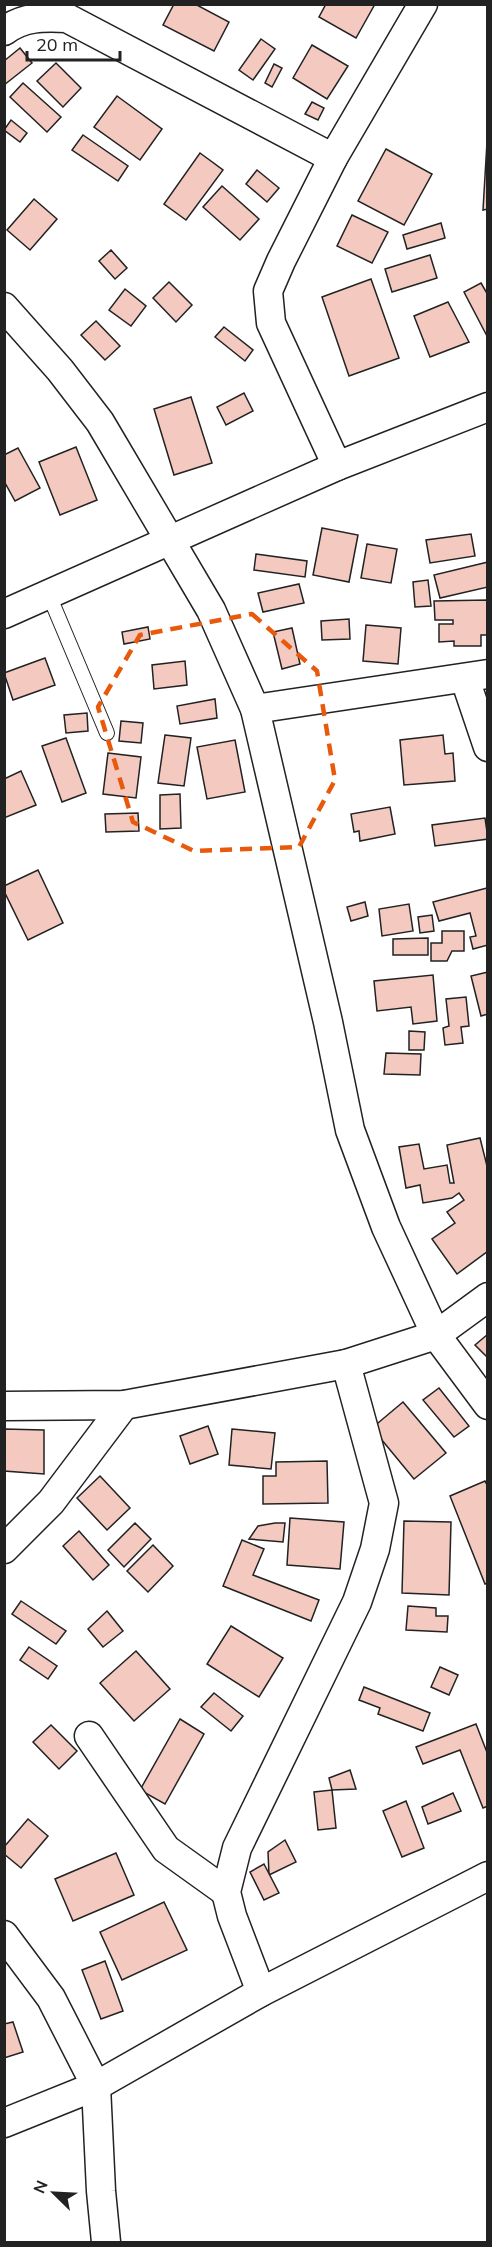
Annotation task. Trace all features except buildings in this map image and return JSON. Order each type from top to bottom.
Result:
[{"type":"street","points":[[337,466],[271,322],[268,291],[333,158],[423,4]]},
{"type":"street","points":[[4,32],[10,27],[38,16],[67,18],[333,158]]},
{"type":"street","points":[[4,307],[60,370],[100,422],[211,610],[255,709],[328,1022],[350,1130],[386,1227],[436,1335],[488,1405]]},
{"type":"street","points":[[4,614],[337,466],[488,407]]},
{"type":"street","points":[[255,709],[476,676],[488,747]]},
{"type":"street","points":[[4,1406],[124,1405],[346,1364],[436,1335],[488,1297]]},
{"type":"street","points":[[261,1992],[232,1916],[226,1892],[237,1848],[357,1602],[375,1549],[384,1503],[346,1364]]},
{"type":"street","points":[[4,1550],[51,1502],[124,1405]]},
{"type":"street","points":[[89,1736],[166,1850],[226,1892]]},
{"type":"street","points":[[4,2123],[96,2086],[261,1992],[488,1876]]},
{"type":"street","points":[[4,1935],[51,1998],[96,2086],[106,2242]]},
{"type":"lane","points":[[50,595],[107,733]]},
{"type":"highlighted area","points":[[252,614],[317,671],[335,780],[299,847],[194,851],[133,822],[98,707],[140,635]]}]
